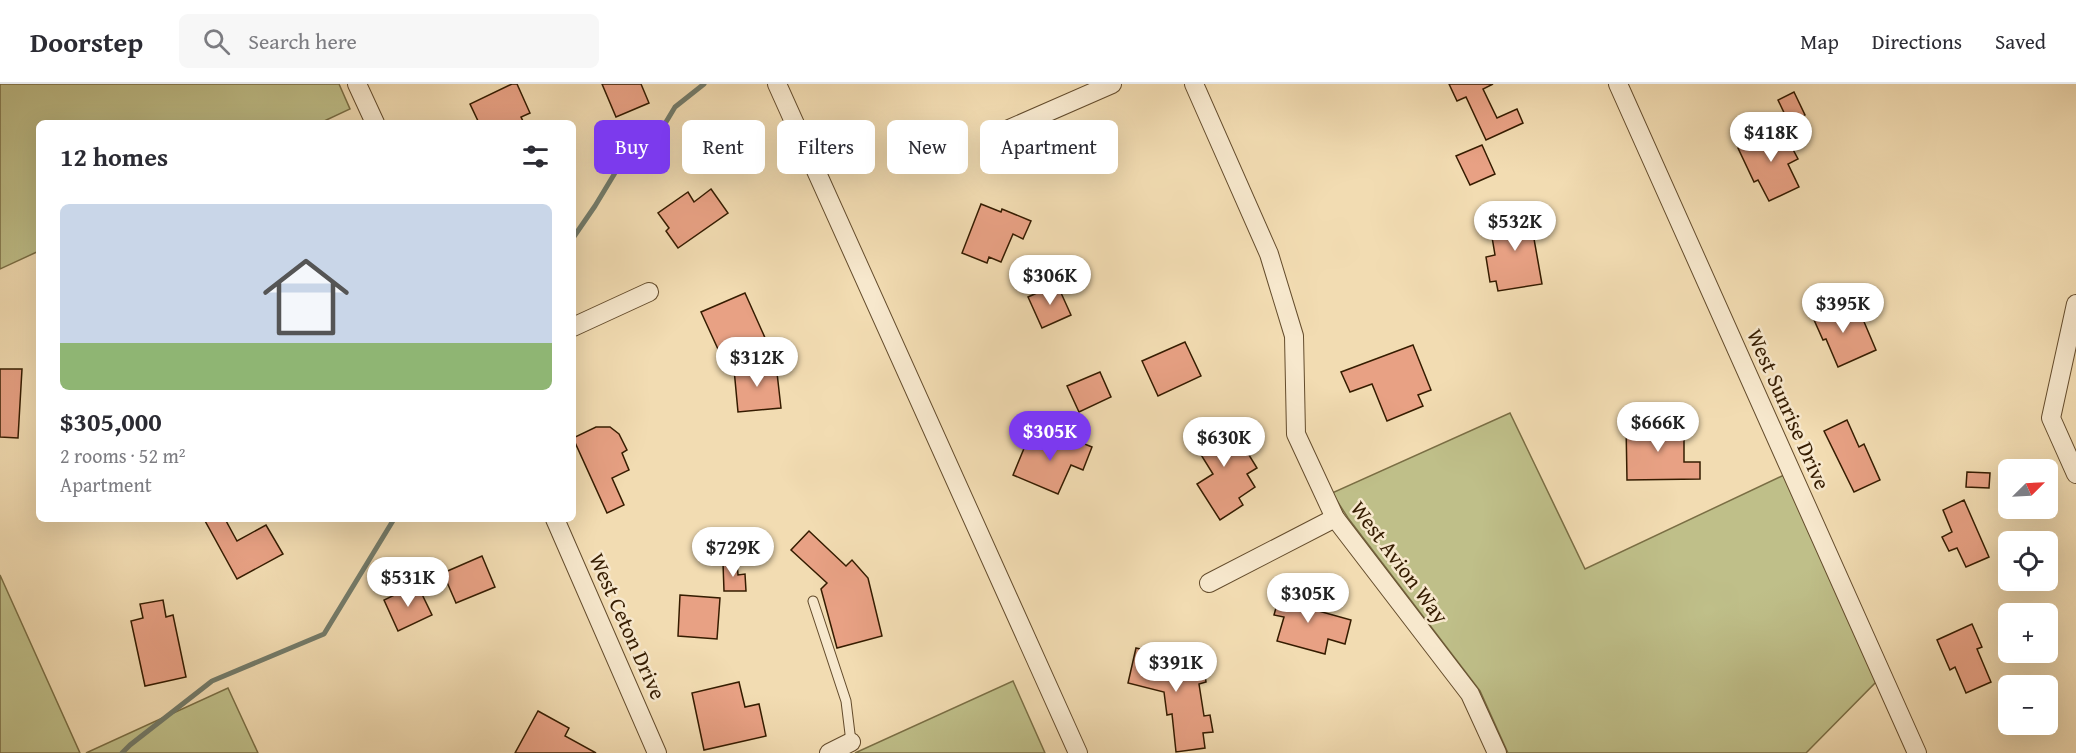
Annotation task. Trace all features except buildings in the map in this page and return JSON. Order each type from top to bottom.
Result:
[{"type":"street","points":[[357,84],[374,120]]},
{"type":"street","points":[[777,84],[1078,753]]},
{"type":"street","points":[[1028,120],[1112,84]]},
{"type":"street","name":"West Avion Way","points":[[1194,84],[1269,254],[1294,336],[1296,434],[1335,518],[1470,694],[1497,753]]},
{"type":"street","name":"West Sunrise Drive","points":[[1618,84],[1917,753]]},
{"type":"street","points":[[576,326],[648,292]]},
{"type":"street","points":[[2076,304],[2050,418],[2076,474]]},
{"type":"street","points":[[1209,583],[1335,518]]},
{"type":"street","name":"West Ceton Drive","points":[[556,522],[657,753]]},
{"type":"street","points":[[829,753],[851,742]]},
{"type":"lane","points":[[813,601],[846,701],[851,742]]},
{"type":"green space","points":[[0,84],[339,84],[350,109],[326,120],[36,120],[36,252],[0,269]]},
{"type":"green space","points":[[1510,413],[1585,569],[1784,475],[1876,682],[1806,753],[1508,753],[1480,691],[1348,518],[1332,493]]},
{"type":"green space","points":[[0,575],[80,753],[0,753]]},
{"type":"green space","points":[[1013,681],[1045,753],[855,753]]},
{"type":"green space","points":[[228,688],[258,753],[86,753]]},
{"type":"waterway","points":[[576,234],[624,158],[657,137],[675,107],[704,84]]},
{"type":"waterway","points":[[122,753],[212,681],[324,634],[392,522]]}]
